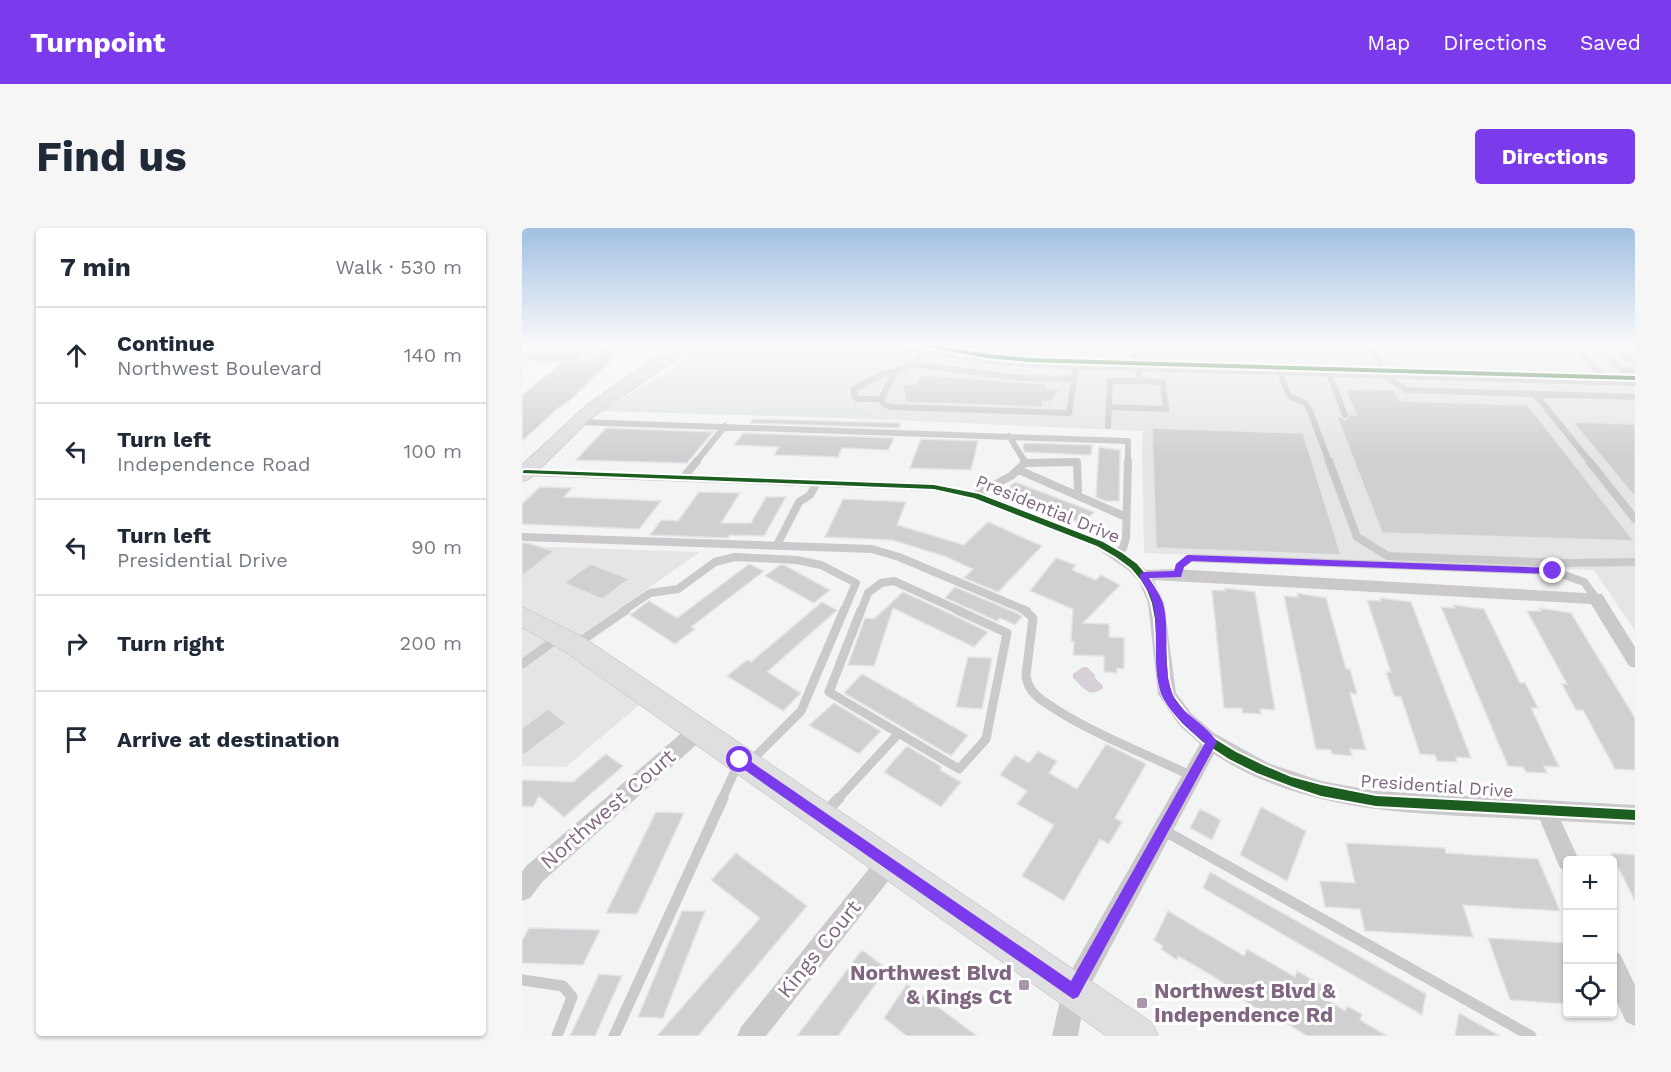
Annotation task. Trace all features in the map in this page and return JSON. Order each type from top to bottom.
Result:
[{"type":"main road","points":[[524,474],[578,422],[602,402],[634,382]]},
{"type":"main road","points":[[602,402],[640,382]]},
{"type":"main road","points":[[522,615],[568,641],[1138,1036]]},
{"type":"street","points":[[1572,382],[1635,383]]},
{"type":"street","name":"Presidential Drive","points":[[524,474],[915,486],[973,496],[1117,553],[1143,575],[1158,602],[1163,674],[1168,697],[1185,719],[1211,742],[1242,760],[1303,785],[1376,801],[1635,815]]},
{"type":"street","points":[[1143,575],[1178,574],[1493,594],[1596,598],[1635,661]]},
{"type":"street","name":"Northwest Court","points":[[522,890],[534,874],[698,732]]},
{"type":"street","points":[[1065,1036],[1073,992],[1211,742]]},
{"type":"street","points":[[1546,811],[1566,856]]},
{"type":"street","name":"Kings Court","points":[[750,1036],[888,863]]},
{"type":"street","points":[[1613,964],[1635,1013]]},
{"type":"lane","points":[[868,382],[854,389],[854,396],[857,399],[881,399]]},
{"type":"lane","points":[[881,399],[890,382]]},
{"type":"lane","points":[[881,399],[884,404],[891,406],[1069,413],[1072,382]]},
{"type":"lane","points":[[1108,426],[1110,382]]},
{"type":"lane","points":[[1109,407],[1166,409],[1163,382],[1156,382]]},
{"type":"lane","points":[[1283,382],[1289,396],[1305,404],[1310,411],[1357,537],[1388,556],[1563,563],[1635,562]]},
{"type":"lane","points":[[1332,382],[1345,415]]},
{"type":"lane","points":[[1394,382],[1406,390],[1634,398]]},
{"type":"lane","points":[[1519,382],[1635,519]]},
{"type":"lane","points":[[1614,383],[1634,398]]},
{"type":"lane","points":[[578,422],[1128,441],[1126,538],[1123,548],[1117,553]]},
{"type":"lane","points":[[683,478],[725,426]]},
{"type":"lane","points":[[1009,436],[1025,463]]},
{"type":"lane","points":[[973,496],[1019,470],[1025,463],[1077,462],[1078,494]]},
{"type":"lane","points":[[1019,470],[1126,517]]},
{"type":"lane","points":[[777,545],[799,502],[810,495],[817,483]]},
{"type":"lane","points":[[522,537],[872,549],[898,557],[1027,610],[1034,618],[1026,675],[1027,684],[1033,693],[1079,722],[1192,776]]},
{"type":"lane","points":[[522,664],[568,641],[650,593],[678,589],[715,562],[735,557],[797,560],[821,565],[856,583],[801,711],[743,763],[614,1036]]},
{"type":"lane","points":[[1178,574],[1179,566],[1190,558],[1553,571],[1584,582],[1596,598]]},
{"type":"lane","points":[[894,581],[1007,633],[986,739],[959,770],[898,734],[829,692],[868,593],[881,583],[894,581]]},
{"type":"lane","points":[[821,817],[898,734]]},
{"type":"lane","points":[[1162,830],[1531,1036]]},
{"type":"lane","points":[[522,980],[563,986],[572,997],[557,1036]]},
{"type":"shaded area","points":[[651,382],[874,382],[842,401],[843,406],[875,412],[871,419],[602,411]]},
{"type":"shaded area","points":[[869,382],[1635,382],[1635,631],[1594,570],[1144,553],[1142,431],[871,419],[874,412],[843,406],[842,401]]},
{"type":"shaded area","points":[[522,546],[700,552],[574,640],[651,695],[566,767],[522,766]]},
{"type":"shaded area","points":[[1087,667],[1095,675],[1103,688],[1094,692],[1087,691],[1073,678],[1073,674]]},
{"type":"building","points":[[539,382],[589,382],[522,441],[522,395]]},
{"type":"building","points":[[1015,382],[1047,384],[1046,388],[1061,390],[1050,402],[1043,401],[1042,407],[906,402],[903,385]]},
{"type":"building","points":[[1345,389],[1394,390],[1400,401],[1528,405],[1634,541],[1382,533],[1336,414],[1345,420],[1350,415],[1357,415]]},
{"type":"building","points":[[753,419],[901,423],[899,428],[750,423]]},
{"type":"building","points":[[1573,422],[1635,424],[1635,497]]},
{"type":"building","points":[[606,428],[713,432],[687,463],[576,460]]},
{"type":"building","points":[[1152,428],[1303,433],[1341,555],[1156,548]]},
{"type":"building","points":[[743,433],[894,438],[888,450],[842,448],[838,457],[774,455],[779,447],[734,445]]},
{"type":"building","points":[[921,439],[978,441],[971,470],[910,468]]},
{"type":"building","points":[[1024,443],[1092,445],[1091,455],[1025,452]]},
{"type":"building","points":[[1099,447],[1120,450],[1119,501],[1105,501],[1096,497]]},
{"type":"building","points":[[1015,482],[1094,512],[1083,524],[1003,493]]},
{"type":"building","points":[[540,487],[572,488],[564,497],[661,501],[639,529],[522,524],[522,504]]},
{"type":"building","points":[[699,492],[740,493],[721,523],[751,523],[766,497],[786,497],[764,536],[730,535],[728,538],[650,535],[661,520],[678,521]]},
{"type":"building","points":[[843,499],[906,502],[897,525],[964,545],[988,522],[1042,546],[998,592],[964,578],[973,569],[944,556],[892,540],[825,537]]},
{"type":"building","points":[[522,543],[554,551],[522,576]]},
{"type":"building","points":[[1056,558],[1076,565],[1072,570],[1096,580],[1101,575],[1120,585],[1083,623],[1109,624],[1109,637],[1124,638],[1124,669],[1117,668],[1117,673],[1104,672],[1104,656],[1073,655],[1074,642],[1071,641],[1073,609],[1030,591]]},
{"type":"building","points":[[591,564],[629,579],[602,599],[564,583]]},
{"type":"building","points":[[749,564],[764,571],[691,627],[695,629],[675,644],[630,615],[649,601],[677,618]]},
{"type":"building","points":[[780,565],[830,590],[814,603],[765,576]]},
{"type":"building","points":[[955,587],[1022,617],[1015,625],[1000,618],[997,621],[945,598]]},
{"type":"building","points":[[1225,588],[1255,592],[1275,710],[1260,709],[1261,714],[1242,713],[1242,708],[1224,708],[1212,590],[1225,591]]},
{"type":"building","points":[[903,592],[988,632],[974,647],[893,608],[874,666],[848,665],[865,618],[874,619]]},
{"type":"building","points":[[1297,593],[1326,598],[1346,669],[1350,669],[1357,694],[1350,693],[1366,750],[1350,749],[1352,756],[1332,754],[1331,750],[1316,749],[1284,596],[1298,597]]},
{"type":"building","points":[[1380,598],[1411,602],[1471,758],[1456,757],[1457,762],[1437,761],[1435,755],[1420,754],[1401,697],[1394,696],[1386,672],[1391,672],[1367,600],[1381,601]]},
{"type":"building","points":[[822,602],[837,610],[767,672],[801,693],[783,711],[727,676],[747,660],[751,662]]},
{"type":"building","points":[[1453,605],[1484,609],[1520,683],[1525,683],[1538,708],[1531,708],[1559,767],[1544,766],[1547,773],[1526,772],[1523,767],[1508,766],[1441,607],[1455,608]]},
{"type":"building","points":[[1539,608],[1571,613],[1635,718],[1635,770],[1615,769],[1583,710],[1576,710],[1562,684],[1567,684],[1527,611],[1541,611]]},
{"type":"building","points":[[968,657],[992,658],[982,709],[956,707]]},
{"type":"building","points":[[862,674],[968,735],[951,756],[844,693]]},
{"type":"building","points":[[834,703],[881,731],[859,754],[809,725]]},
{"type":"building","points":[[548,709],[566,723],[522,756],[522,728]]},
{"type":"building","points":[[1106,744],[1146,764],[1115,818],[1122,822],[1109,844],[1100,839],[1064,901],[1022,876],[1054,825],[1017,804],[1027,791],[1000,775],[1015,755],[1029,763],[1038,751],[1057,761],[1049,773],[1077,789]]},
{"type":"building","points":[[907,746],[942,767],[940,770],[961,782],[941,807],[884,772]]},
{"type":"building","points":[[606,754],[623,766],[564,817],[539,796],[533,807],[522,806],[522,780],[573,782]]},
{"type":"building","points":[[1261,807],[1306,831],[1287,881],[1240,855]]},
{"type":"building","points":[[1200,809],[1221,820],[1212,840],[1190,828]]},
{"type":"building","points":[[656,812],[684,813],[637,914],[606,913]]},
{"type":"building","points":[[1346,843],[1445,848],[1446,853],[1538,859],[1560,911],[1463,905],[1473,937],[1365,931],[1360,909],[1325,907],[1320,881],[1355,883]]},
{"type":"building","points":[[736,853],[807,906],[698,1036],[657,1036],[760,918],[711,880]]},
{"type":"building","points":[[1611,853],[1635,855],[1635,901],[1617,865],[1617,856],[1612,856]]},
{"type":"building","points":[[1210,872],[1426,994],[1422,1015],[1203,888]]},
{"type":"building","points":[[682,911],[705,911],[663,1018],[638,1017]]},
{"type":"building","points":[[1168,911],[1244,956],[1247,949],[1295,977],[1297,971],[1324,986],[1321,996],[1345,1011],[1347,1006],[1362,1014],[1360,1020],[1387,1036],[1307,1036],[1270,1013],[1269,1016],[1230,992],[1231,988],[1211,975],[1178,956],[1177,960],[1161,949],[1163,946],[1154,940]]},
{"type":"building","points":[[529,928],[600,930],[583,965],[522,963],[522,941]]},
{"type":"building","points":[[1488,938],[1563,943],[1563,1004],[1510,1000]]},
{"type":"building","points":[[862,950],[887,969],[838,1036],[797,1036]]},
{"type":"building","points":[[599,974],[622,976],[595,1036],[570,1036]]},
{"type":"building","points":[[907,984],[977,1036],[907,1036],[884,1018]]},
{"type":"building","points":[[1459,1013],[1500,1036],[1455,1036]]},
{"type":"cycle path","points":[[525,472],[934,487],[976,496],[1100,544],[1134,566],[1152,590],[1156,603],[1164,679],[1169,698],[1185,720],[1232,756],[1261,770],[1321,791],[1376,801],[1635,815]]},
{"type":"place","name":"Northwest Blvd & Kings Ct","points":[[1024,985]]},
{"type":"place","name":"Northwest Blvd & Independence Rd","points":[[1142,1003]]},
{"type":"route","points":[[740,760],[1073,992],[1211,742],[1185,719],[1168,697],[1163,674],[1158,602],[1143,575],[1178,574],[1179,566],[1190,558],[1214,557],[1553,571]]}]
